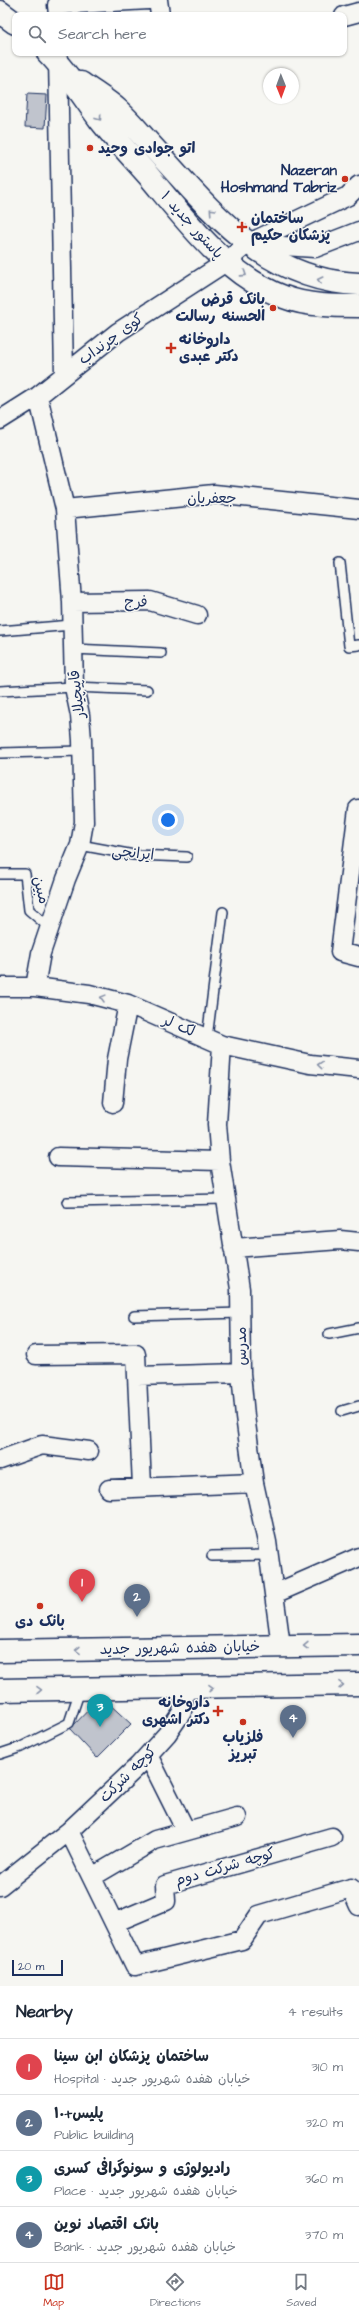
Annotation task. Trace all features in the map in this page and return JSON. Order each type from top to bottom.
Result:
[{"type":"main road","points":[[0,12],[12,21]]},
{"type":"main road","name":"پاستور جدید ۱","points":[[58,61],[118,110],[218,218],[248,244],[301,274],[323,281],[359,284]]},
{"type":"main road","name":"پاستور جدید ۱","points":[[58,61],[101,120],[187,222],[226,262],[262,286],[284,297],[314,304],[359,306]]},
{"type":"main road","name":"خیابان هفده شهریور جدید","points":[[0,1651],[359,1645]]},
{"type":"main road","points":[[0,1690],[80,1690],[359,1684]]},
{"type":"street","points":[[57,7],[149,0]]},
{"type":"street","points":[[158,0],[160,12]]},
{"type":"street","points":[[347,15],[359,12]]},
{"type":"street","points":[[58,61],[64,375]]},
{"type":"street","name":"کوی چرنداب","points":[[0,420],[38,396],[118,332],[226,262],[248,244],[348,196],[359,185]]},
{"type":"street","points":[[248,244],[316,248],[359,231]]},
{"type":"street","name":"قاپیچیلار","points":[[35,987],[41,953],[66,879],[80,845],[84,822],[80,715],[74,687],[72,602],[65,509],[38,396]]},
{"type":"street","name":"جعفریان","points":[[65,509],[214,494],[359,509]]},
{"type":"street","name":"فرج","points":[[72,602],[150,600],[197,615]]},
{"type":"street","points":[[358,808],[340,952],[359,957]]},
{"type":"street","name":"لک لر","points":[[0,987],[35,987],[89,994],[128,1004],[214,1041],[310,1064],[359,1068]]},
{"type":"street","points":[[113,1103],[117,1059],[128,1004]]},
{"type":"street","name":"مدرس","points":[[214,1041],[220,1161],[240,1289],[241,1373],[254,1482],[269,1555],[281,1646]]},
{"type":"street","points":[[58,1157],[220,1161]]},
{"type":"street","points":[[233,1248],[340,1240],[359,1242]]},
{"type":"street","points":[[36,1355],[136,1354],[142,1486]]},
{"type":"street","points":[[137,1376],[241,1373]]},
{"type":"street","points":[[0,1460],[42,1445],[89,1451]]},
{"type":"street","points":[[109,1489],[142,1486],[254,1482]]},
{"type":"street","points":[[274,1594],[359,1557]]},
{"type":"street","name":"کوچه شرکت","points":[[0,1886],[69,1831],[148,1755],[167,1734],[182,1712],[185,1688]]},
{"type":"street","points":[[148,1755],[186,1831]]},
{"type":"street","points":[[92,1877],[155,1840],[236,1816]]},
{"type":"street","points":[[69,1831],[135,1966],[242,1940],[259,1916],[351,1888],[359,1906]]},
{"type":"street","name":"کوچه شرکت دوم","points":[[114,1923],[166,1901],[165,1884],[332,1837]]},
{"type":"lane","points":[[340,563],[349,646],[359,646]]},
{"type":"lane","points":[[0,631],[72,626]]},
{"type":"lane","points":[[73,649],[161,653]]},
{"type":"lane","points":[[0,691],[74,687],[147,690]]},
{"type":"lane","points":[[0,753],[82,751]]},
{"type":"lane","name":"ایرانچی","points":[[80,845],[134,855],[187,857]]},
{"type":"lane","name":"مبین","points":[[0,874],[25,874],[29,910],[50,928]]},
{"type":"lane","points":[[214,1041],[223,912]]},
{"type":"lane","points":[[67,1202],[226,1199]]},
{"type":"lane","points":[[134,1316],[241,1314]]},
{"type":"lane","points":[[329,1334],[359,1328]]},
{"type":"lane","points":[[342,1410],[359,1406]]},
{"type":"lane","points":[[212,1556],[269,1555]]},
{"type":"lane","points":[[0,1754],[21,1747],[69,1723],[80,1690]]},
{"type":"building","points":[[27,94],[47,95],[45,128],[25,127]]},
{"type":"building","points":[[97,1701],[106,1701],[131,1724],[97,1758],[70,1729]]},
{"type":"place","name":"اتو جوادی وحید","points":[[90,148]]},
{"type":"place","name":"Nazeran Hoshmand Tabriz","points":[[345,179]]},
{"type":"place","name":"ساختمان پزشکان حکیم","points":[[242,227]]},
{"type":"place","name":"بانک قرض الحسنه رسالت","points":[[273,308]]},
{"type":"place","name":"داروخانه دکتر عبدی","points":[[171,348]]},
{"type":"place","name":"ساختمان پزشکان ابن سینا","points":[[82,1602]]},
{"type":"place","name":"بانک دی","points":[[40,1606]]},
{"type":"place","name":"پلیس+۱۰","points":[[137,1617]]},
{"type":"place","name":"داروخانه دکتر اشهری","points":[[218,1711]]},
{"type":"place","name":"فلزیاب تبریز","points":[[243,1722]]},
{"type":"place","name":"رادیولوژی و سونوگرافی کسری","points":[[100,1727]]},
{"type":"place","name":"بانک اقتصاد نوین","points":[[293,1738]]}]
